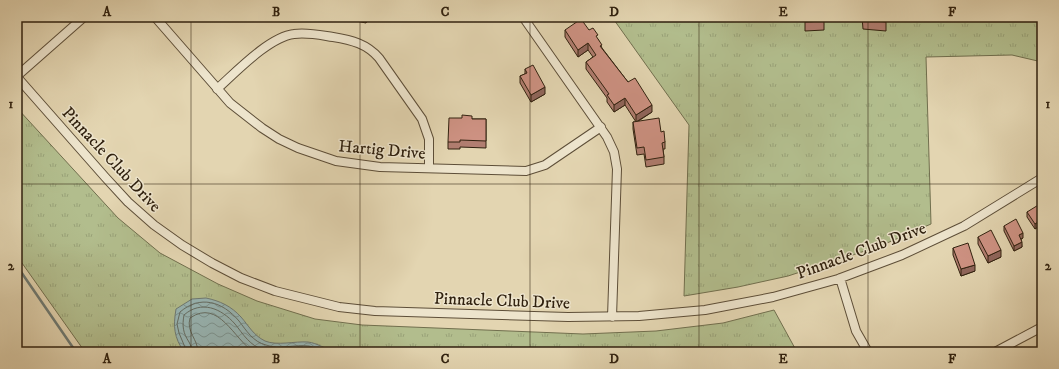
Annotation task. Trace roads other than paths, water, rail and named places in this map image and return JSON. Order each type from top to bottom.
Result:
[{"type":"street","points":[[17,76],[84,17]]},
{"type":"street","name":"Hartig Drive","points":[[155,17],[217,89],[245,116],[279,139],[310,153],[336,161],[380,167],[526,171],[545,165],[601,127]]},
{"type":"street","points":[[523,17],[601,127],[611,144],[617,169],[612,317]]},
{"type":"street","points":[[217,89],[265,47],[283,36],[309,33],[357,42],[379,58],[422,119],[429,139],[429,168]]},
{"type":"street","name":"Pinnacle Club Drive","points":[[17,76],[128,202],[182,245],[241,278],[276,291],[339,307],[375,311],[612,317],[639,316],[718,307],[773,297],[840,278],[902,255],[964,226],[1042,178]]},
{"type":"street","points":[[840,278],[856,331],[868,352]]},
{"type":"street","points":[[995,352],[1008,349],[1042,327]]},
{"type":"water","points":[[206,298],[221,302],[229,307],[241,317],[254,333],[265,341],[275,343],[308,342],[334,352],[184,352],[175,332],[176,309],[192,299]]},
{"type":"water","points":[[437,349],[454,349],[460,352],[421,352]]},
{"type":"waterway","points":[[17,266],[76,352]]}]
